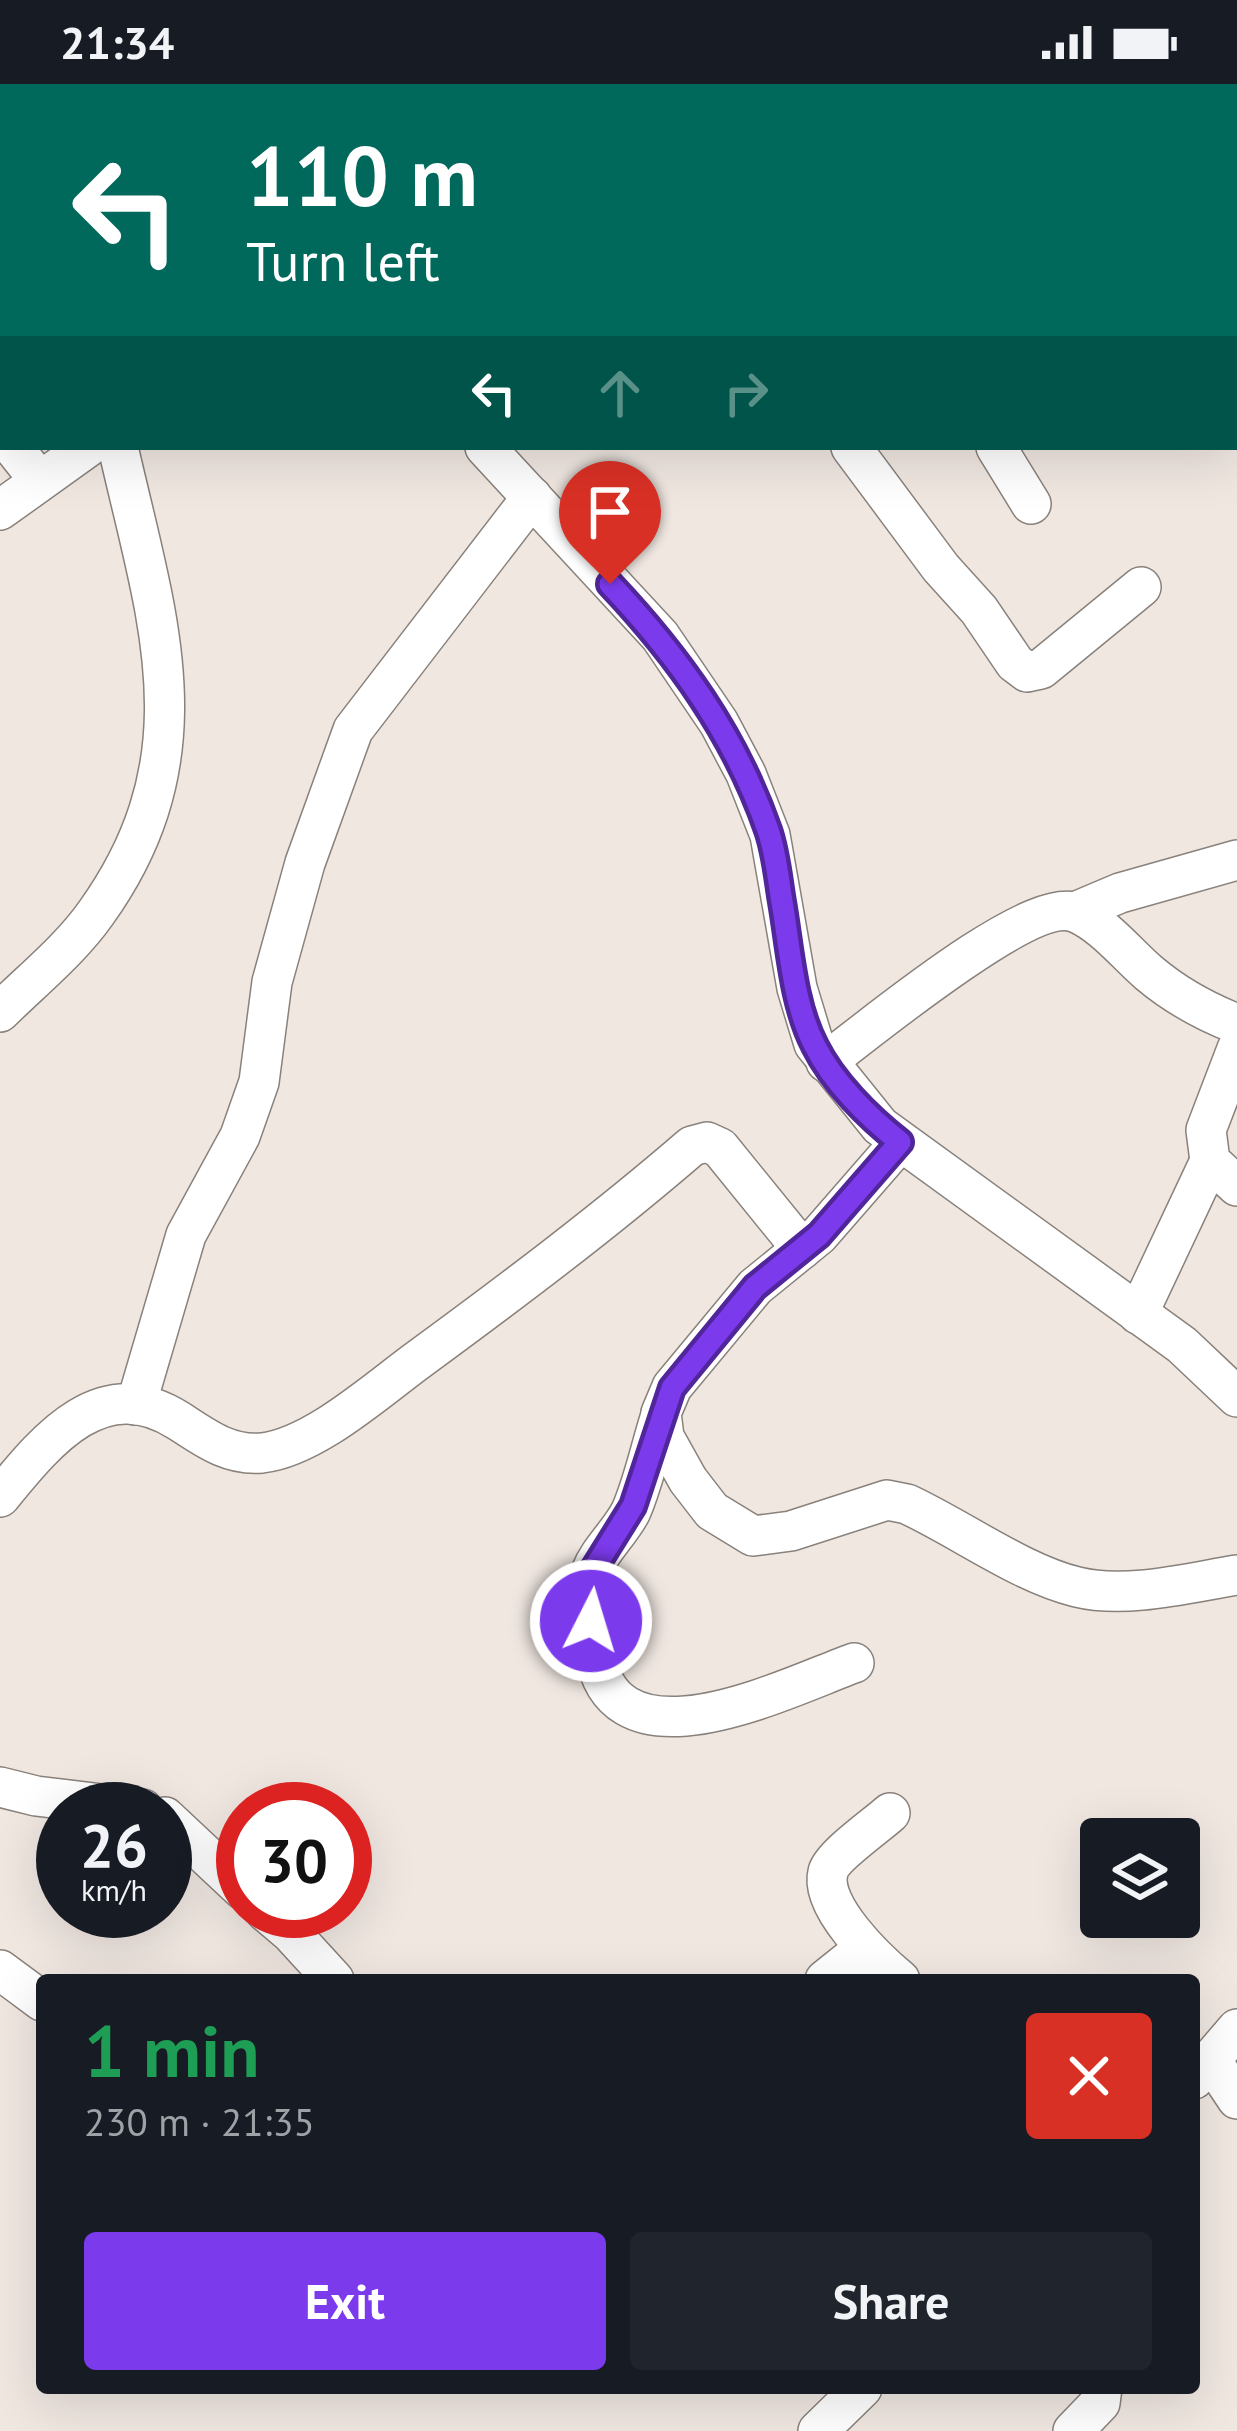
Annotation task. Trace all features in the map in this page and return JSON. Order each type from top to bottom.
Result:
[{"type":"street","points":[[15,450],[39,480]]},
{"type":"street","points":[[0,510],[84,450]]},
{"type":"street","points":[[0,1012],[93,918],[135,854],[152,803],[167,700],[156,616],[119,450]]},
{"type":"street","points":[[487,450],[660,636],[728,740],[770,835],[797,988],[814,1044],[826,1062],[880,1126],[1182,1345],[1237,1397]]},
{"type":"street","points":[[853,450],[1015,663],[1028,672],[1041,669],[1141,587]]},
{"type":"street","points":[[998,450],[1031,504]]},
{"type":"street","points":[[136,1406],[186,1235],[240,1136],[259,1082],[272,982],[305,863],[353,730],[532,497]]},
{"type":"street","points":[[826,1062],[979,948],[1047,912],[1075,912],[1120,893],[1237,860]]},
{"type":"street","points":[[1075,912],[1183,998],[1237,1024]]},
{"type":"street","points":[[1138,1314],[1224,1173],[1207,1130],[1237,1049]]},
{"type":"street","points":[[0,1497],[41,1447],[74,1420],[116,1403],[156,1408],[208,1443],[239,1451],[263,1453],[322,1429],[598,1228],[692,1146],[707,1142],[720,1148],[802,1249]]},
{"type":"street","points":[[854,1663],[722,1710],[679,1719],[646,1716],[613,1693],[598,1671],[587,1592],[590,1575],[633,1506],[672,1388],[755,1287],[848,1205],[900,1142]]},
{"type":"street","points":[[661,1413],[664,1437],[688,1480],[712,1511],[753,1536],[791,1531],[887,1500],[907,1504],[1042,1574],[1079,1587],[1177,1585],[1237,1575]]},
{"type":"street","points":[[0,1787],[36,1796]]},
{"type":"street","points":[[890,1813],[835,1860],[828,1872],[829,1892],[866,1948],[894,1974]]},
{"type":"street","points":[[192,1842],[216,1865]]},
{"type":"street","points":[[295,1938],[329,1974]]},
{"type":"street","points":[[833,1974],[866,1948]]},
{"type":"street","points":[[0,1970],[36,1997]]},
{"type":"street","points":[[1237,2029],[1202,2070],[1237,2099]]},
{"type":"street","points":[[1073,2431],[1100,2403],[1101,2394]]},
{"type":"street","points":[[818,2431],[857,2406]]},
{"type":"route","points":[[591,1621],[590,1575],[633,1506],[672,1388],[755,1287],[819,1235],[900,1142],[840,1081],[814,1044],[797,988],[770,835],[733,748],[660,636],[610,584]]}]
